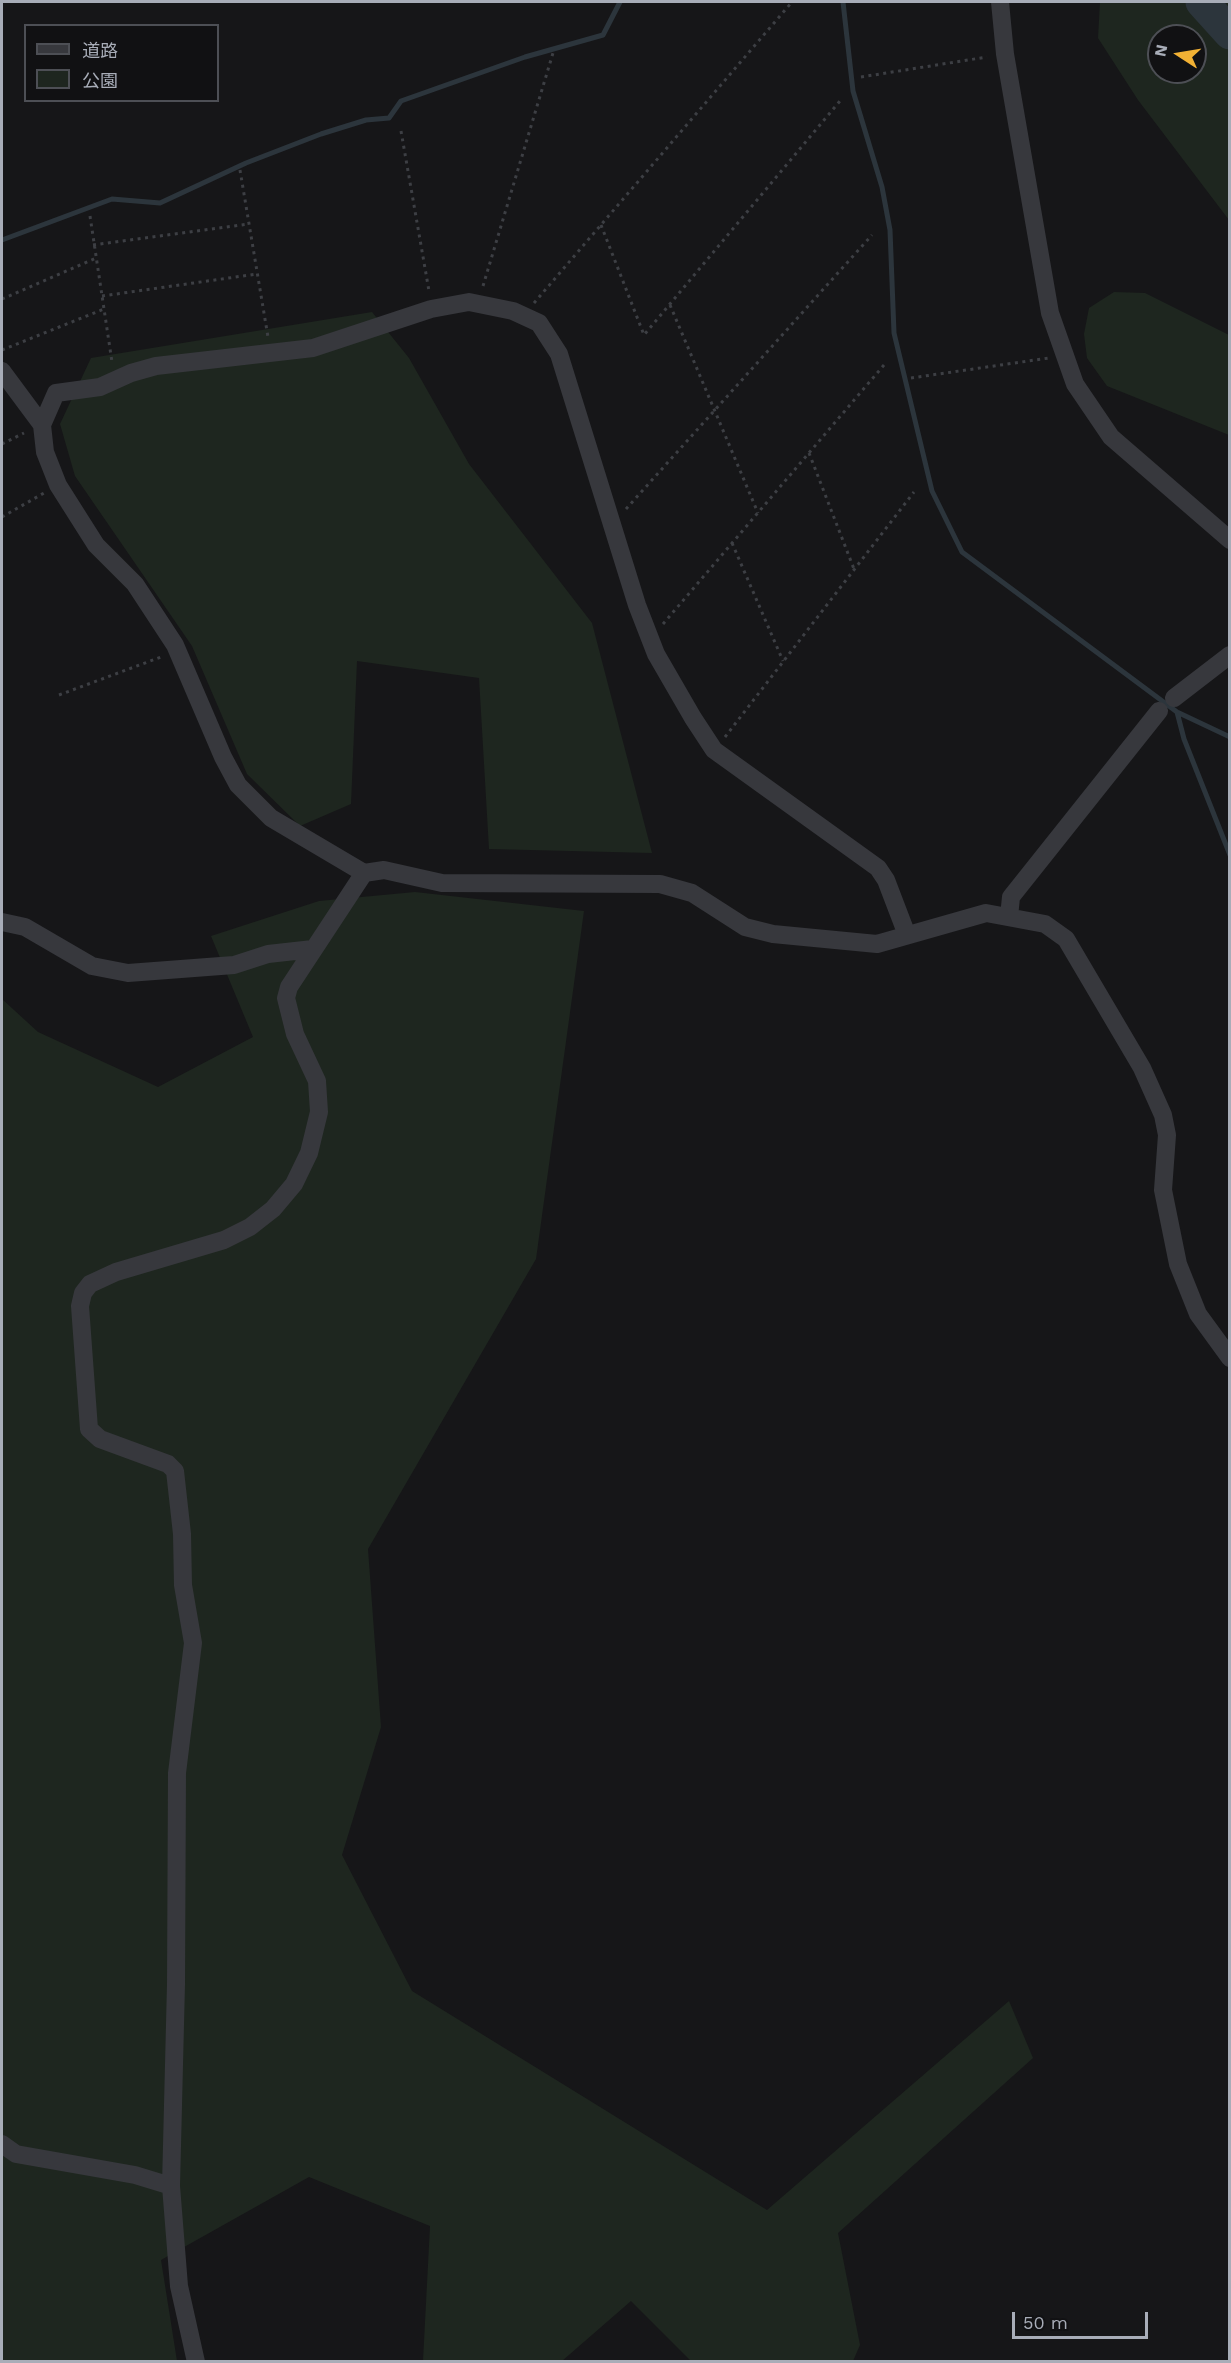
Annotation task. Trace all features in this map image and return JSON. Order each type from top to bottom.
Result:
[{"type":"street","points":[[1000,2],[1005,54],[1050,313],[1063,356],[1075,384],[1111,437],[1230,540]]},
{"type":"street","points":[[908,935],[886,880],[878,868],[714,750],[666,672],[637,605],[559,354],[539,323],[513,311],[469,303],[431,309],[313,348],[156,366],[100,387],[56,393],[42,425],[45,452],[58,485],[96,545],[135,584],[177,651],[223,757],[238,785],[271,818],[364,873],[384,870],[442,883],[660,884],[692,893],[745,927],[759,932],[877,944],[986,913],[1045,924],[1066,939],[1142,1068],[1164,1115],[1167,1135],[1164,1190],[1178,1264],[1198,1314],[1230,1358]]},
{"type":"street","points":[[2,371],[42,425]]},
{"type":"street","points":[[1173,698],[1230,655]]},
{"type":"street","points":[[1009,916],[1011,897],[1159,711]]},
{"type":"street","points":[[196,2361],[179,2286],[171,2186],[176,1984],[177,1773],[193,1643],[183,1585],[181,1523],[175,1471],[168,1464],[100,1439],[89,1429],[80,1306],[83,1293],[90,1284],[116,1272],[224,1240],[250,1227],[273,1209],[294,1184],[309,1153],[319,1112],[317,1081],[295,1034],[286,998],[289,987],[364,873]]},
{"type":"street","points":[[2,922],[25,927],[92,966],[128,973],[234,965],[268,954],[313,949]]},
{"type":"street","points":[[2,2144],[16,2154],[135,2175],[171,2186]]},
{"type":"path","points":[[523,316],[792,2]]},
{"type":"path","points":[[480,295],[553,52]]},
{"type":"path","points":[[861,77],[1005,54]]},
{"type":"path","points":[[601,225],[644,335],[840,101]]},
{"type":"path","points":[[401,130],[429,293],[439,293]]},
{"type":"path","points":[[240,170],[271,352]]},
{"type":"path","points":[[90,216],[115,380]]},
{"type":"path","points":[[93,245],[249,224]]},
{"type":"path","points":[[612,524],[872,235]]},
{"type":"path","points":[[2,298],[96,258]]},
{"type":"path","points":[[102,296],[258,274]]},
{"type":"path","points":[[670,305],[758,513]]},
{"type":"path","points":[[2,350],[104,309]]},
{"type":"path","points":[[911,378],[1063,356]]},
{"type":"path","points":[[650,639],[884,365]]},
{"type":"path","points":[[2,444],[42,425]]},
{"type":"path","points":[[809,453],[854,569]]},
{"type":"path","points":[[2,517],[58,485]]},
{"type":"path","points":[[714,750],[914,492]]},
{"type":"path","points":[[732,543],[783,661]]},
{"type":"path","points":[[59,695],[177,651]]},
{"type":"green space","points":[[1100,2],[1229,2],[1229,220],[1138,100],[1098,38]]},
{"type":"green space","points":[[1114,292],[1145,293],[1229,335],[1229,435],[1107,386],[1087,358],[1084,334],[1089,308]]},
{"type":"green space","points":[[372,312],[409,358],[469,464],[592,623],[652,853],[489,849],[479,678],[357,661],[351,804],[300,826],[247,774],[192,646],[75,476],[60,424],[91,358]]},
{"type":"green space","points":[[415,892],[584,911],[536,1259],[368,1549],[381,1727],[342,1855],[412,1991],[767,2210],[1009,2001],[1033,2058],[838,2233],[860,2345],[853,2361],[691,2361],[631,2301],[562,2361],[423,2361],[430,2226],[309,2177],[161,2260],[177,2361],[2,2361],[2,999],[38,1032],[158,1087],[253,1037],[211,936],[319,901]]},
{"type":"waterway","points":[[2,240],[112,199],[160,203],[246,163],[321,134],[366,120],[389,118],[401,101],[525,57],[603,35],[620,2]]},
{"type":"waterway","points":[[843,2],[853,91],[882,187],[890,230],[894,333],[932,491],[962,552],[1177,712],[1230,737]]},
{"type":"waterway","points":[[1202,2],[1230,33]]},
{"type":"waterway","points":[[1177,712],[1184,739],[1230,855]]}]
